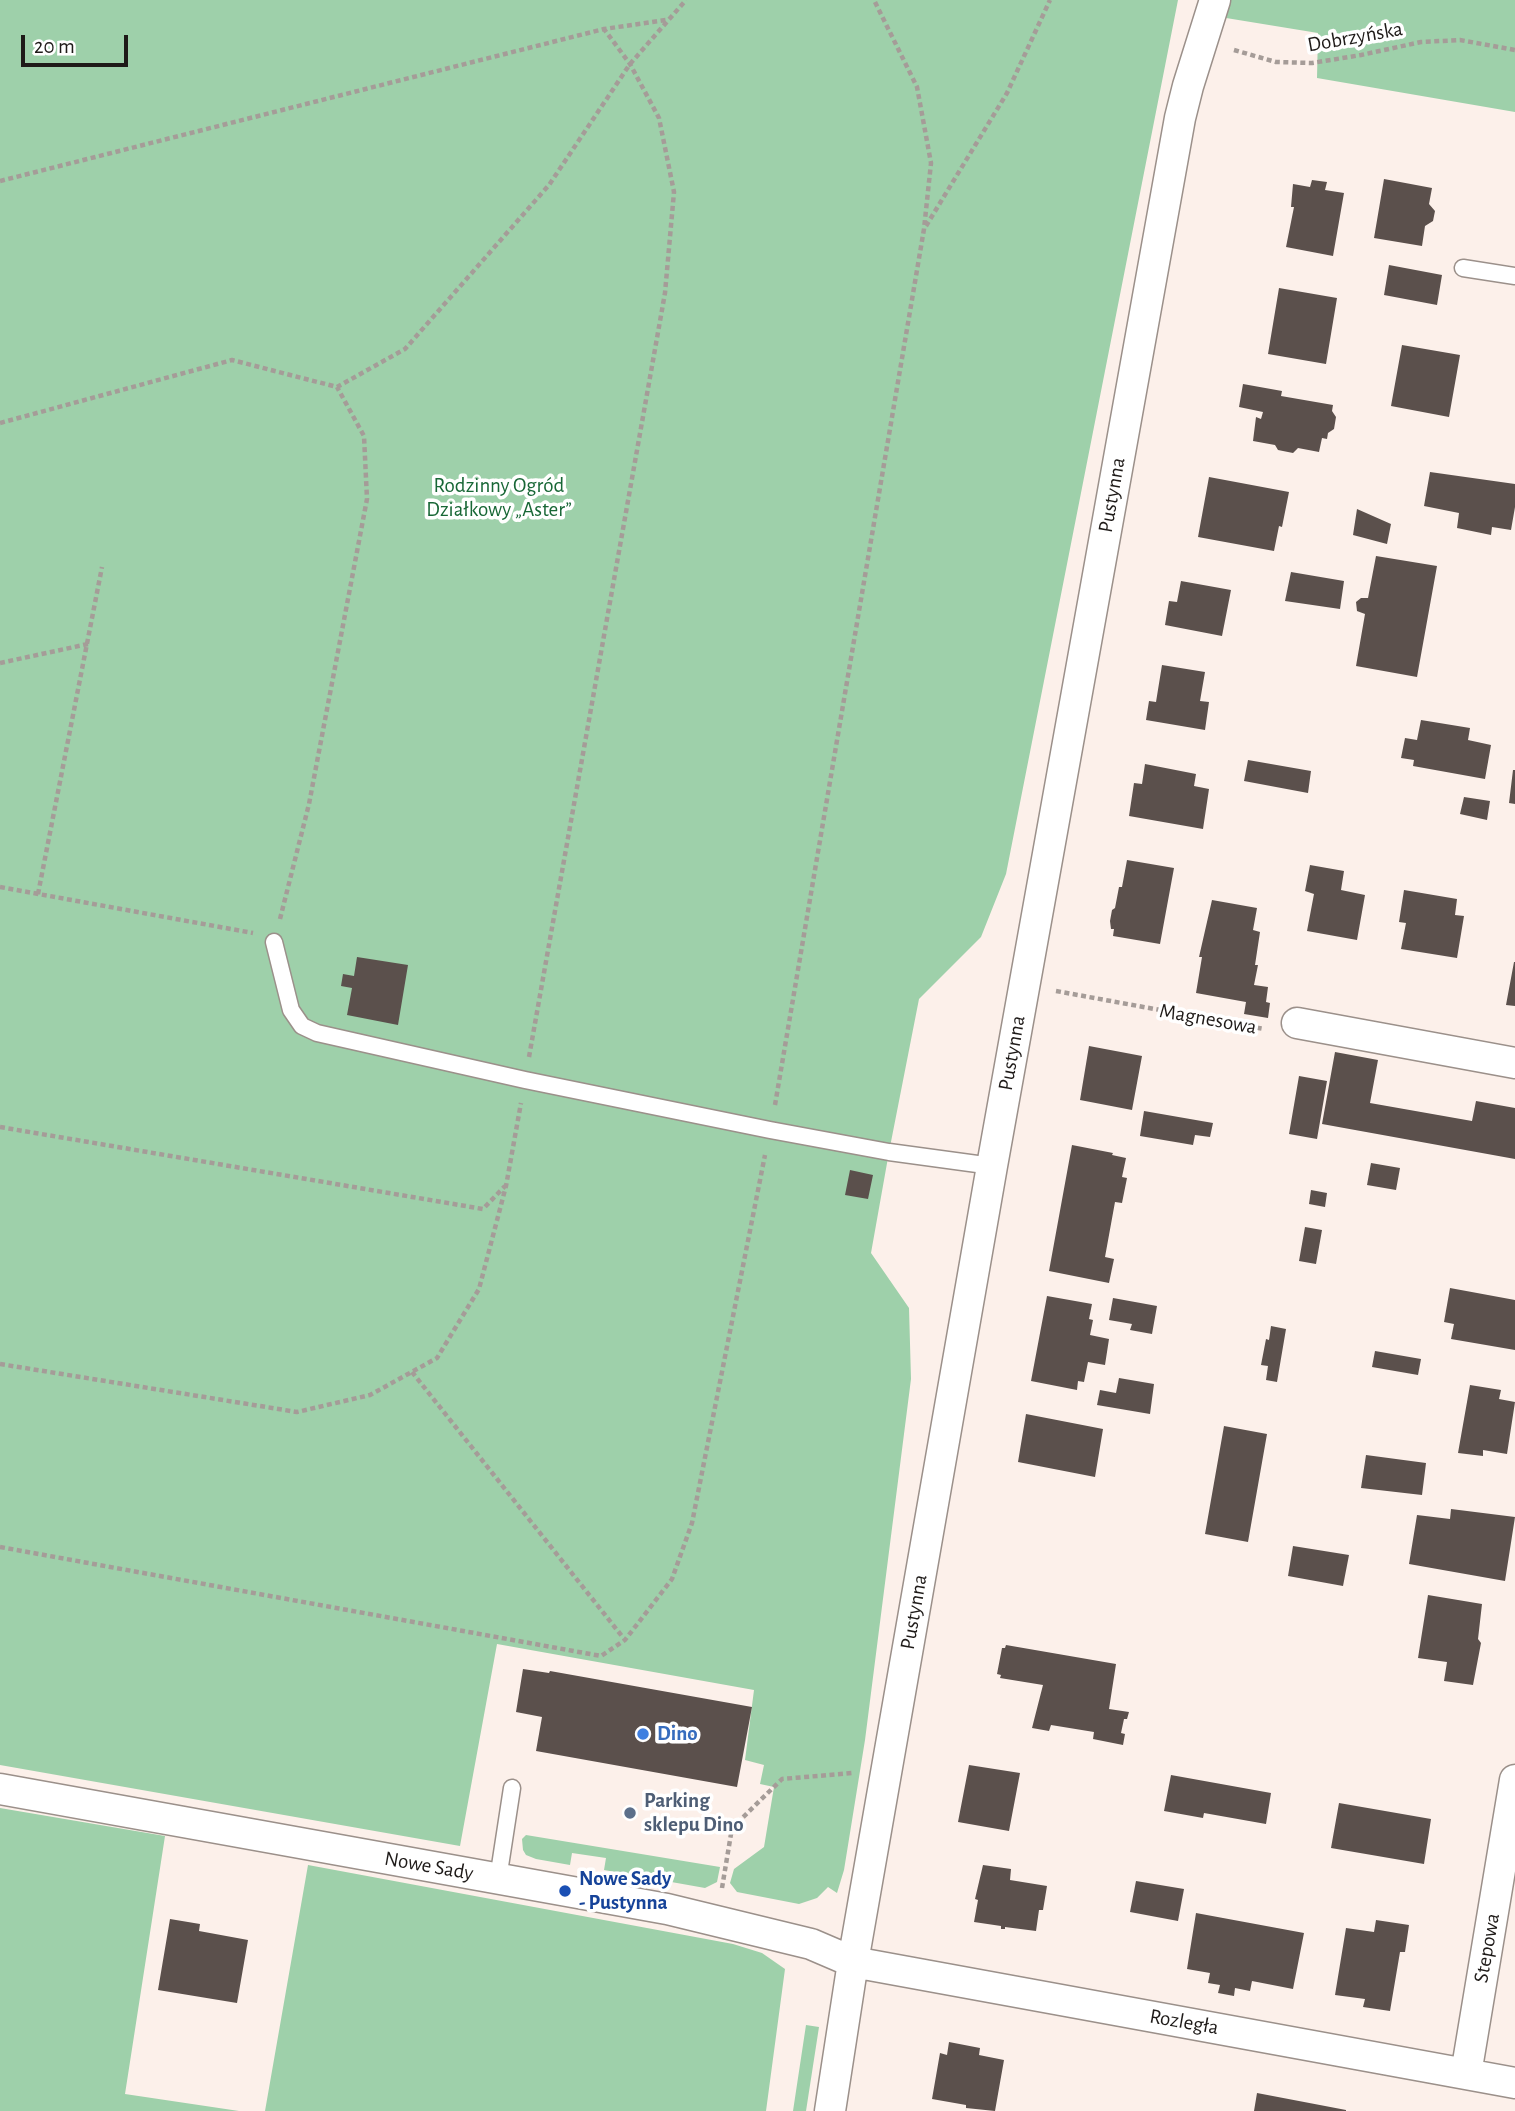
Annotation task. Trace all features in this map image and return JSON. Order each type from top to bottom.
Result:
[{"type":"street","name":"Pustynna","points":[[830,2111],[886,1769],[1180,118],[1215,0]]},
{"type":"street","points":[[1297,1023],[1515,1063]]},
{"type":"street","name":"Stepowa","points":[[1466,2074],[1515,1780]]},
{"type":"street","name":"Nowe Sady","points":[[0,1789],[667,1909],[811,1944],[853,1962]]},
{"type":"street","name":"Rozległa","points":[[853,1962],[1515,2082]]},
{"type":"lane","points":[[1463,268],[1515,276]]},
{"type":"lane","points":[[274,942],[291,1010],[302,1026],[317,1032],[525,1080],[770,1130],[888,1152],[992,1166]]},
{"type":"lane","points":[[498,1879],[512,1788]]},
{"type":"path","points":[[0,423],[232,360],[337,387],[405,349],[549,185],[630,64],[687,0]]},
{"type":"path","points":[[0,1547],[601,1656],[625,1640],[671,1579],[692,1523],[770,1130],[924,229],[931,163],[917,87],[874,0]]},
{"type":"path","points":[[924,229],[1007,93],[1050,0]]},
{"type":"path","points":[[0,181],[604,29],[667,20]]},
{"type":"path","points":[[0,1364],[297,1412],[370,1395],[437,1358],[480,1289],[506,1186],[665,293],[674,192],[659,118],[630,64],[604,29]]},
{"type":"path","name":"Dobrzyńska","points":[[1203,40],[1276,62],[1312,63],[1421,41],[1460,40],[1515,50]]},
{"type":"path","points":[[0,887],[250,932],[274,942],[309,804],[367,499],[364,436],[337,387]]},
{"type":"path","points":[[38,894],[102,567]]},
{"type":"path","points":[[0,663],[88,644]]},
{"type":"path","name":"Magnesowa","points":[[1024,985],[1264,1030],[1297,1023]]},
{"type":"path","points":[[0,1128],[483,1209],[506,1186]]},
{"type":"path","points":[[412,1372],[625,1640]]},
{"type":"path","points":[[720,1896],[732,1828],[782,1779],[886,1769]]},
{"type":"green space","name":"Rodzinny Ogród Działkowy „Aster”","points":[[0,0],[1178,0],[1006,874],[981,937],[919,999],[889,1152],[871,1253],[909,1308],[911,1379],[865,1740],[844,1870],[837,1893],[828,1887],[817,1898],[799,1904],[737,1892],[730,1883],[734,1869],[764,1847],[774,1787],[760,1784],[764,1765],[745,1760],[754,1690],[497,1644],[460,1846],[0,1765]]},
{"type":"green space","points":[[1223,0],[1515,0],[1515,112],[1317,78],[1318,33],[1220,17]]},
{"type":"green space","points":[[0,1808],[165,1836],[125,2094],[239,2111],[0,2111]]},
{"type":"green space","points":[[526,1835],[720,1867],[717,1882],[705,1888],[604,1870],[606,1858],[572,1853],[570,1865],[536,1859],[526,1855],[523,1850],[522,1839]]},
{"type":"green space","points":[[308,1865],[733,1944],[762,1953],[785,1969],[766,2111],[265,2111]]},
{"type":"green space","points":[[806,2025],[819,2027],[806,2111],[793,2111]]},
{"type":"building","points":[[1384,179],[1432,188],[1429,204],[1435,211],[1433,221],[1425,226],[1422,246],[1374,238]]},
{"type":"building","points":[[1312,180],[1327,182],[1325,190],[1344,193],[1333,256],[1286,247],[1294,207],[1291,207],[1293,184],[1310,187]]},
{"type":"building","points":[[1389,265],[1442,275],[1437,305],[1384,295]]},
{"type":"building","points":[[1279,288],[1337,298],[1326,364],[1268,354]]},
{"type":"building","points":[[1402,345],[1460,355],[1449,417],[1391,406]]},
{"type":"building","points":[[1243,384],[1282,391],[1281,396],[1333,405],[1332,411],[1336,417],[1334,429],[1328,433],[1327,439],[1322,438],[1319,452],[1298,448],[1293,453],[1278,450],[1275,445],[1253,441],[1256,417],[1261,419],[1263,412],[1239,407]]},
{"type":"building","points":[[1430,472],[1515,484],[1511,530],[1492,527],[1491,535],[1457,528],[1459,513],[1424,506]]},
{"type":"building","points":[[1209,477],[1289,492],[1274,551],[1198,537]]},
{"type":"building","points":[[1357,509],[1391,524],[1387,544],[1353,535]]},
{"type":"building","points":[[1376,556],[1437,566],[1417,677],[1356,666],[1365,614],[1357,611],[1356,602],[1361,598],[1368,598]]},
{"type":"building","points":[[1291,572],[1344,581],[1340,609],[1285,601]]},
{"type":"building","points":[[1181,581],[1231,590],[1222,636],[1165,625],[1169,601],[1177,602]]},
{"type":"building","points":[[1162,665],[1205,672],[1200,701],[1209,702],[1205,730],[1146,720],[1149,701],[1156,702]]},
{"type":"building","points":[[1421,720],[1470,728],[1468,740],[1491,745],[1485,779],[1413,766],[1414,760],[1401,758],[1405,738],[1417,740]]},
{"type":"building","points":[[1248,760],[1311,771],[1308,793],[1244,781]]},
{"type":"building","points":[[1145,764],[1196,774],[1194,786],[1209,789],[1203,829],[1129,816],[1134,783],[1142,784]]},
{"type":"building","points":[[1515,770],[1515,804],[1509,803]]},
{"type":"building","points":[[1464,797],[1490,801],[1487,820],[1460,814]]},
{"type":"building","points":[[1127,860],[1174,868],[1160,944],[1113,936],[1114,929],[1111,929],[1110,921],[1112,910],[1115,908],[1119,887],[1122,887]]},
{"type":"building","points":[[1310,865],[1344,871],[1341,890],[1365,895],[1357,940],[1307,931],[1314,894],[1305,891]]},
{"type":"building","points":[[1404,890],[1457,899],[1455,915],[1464,916],[1457,958],[1401,949],[1406,923],[1399,922]]},
{"type":"building","points":[[1212,900],[1257,908],[1253,930],[1260,932],[1254,985],[1268,987],[1268,1018],[1244,1014],[1246,1002],[1196,993],[1202,957],[1199,957]]},
{"type":"building","points":[[357,957],[408,965],[398,1025],[347,1015],[352,988],[341,986],[343,974],[354,976]]},
{"type":"building","points":[[1515,962],[1515,1006],[1506,1005]]},
{"type":"building","points":[[1089,1046],[1142,1056],[1132,1110],[1080,1100]]},
{"type":"building","points":[[1335,1052],[1378,1060],[1370,1103],[1472,1121],[1476,1101],[1515,1108],[1515,1159],[1322,1124]]},
{"type":"building","points":[[1299,1076],[1327,1081],[1317,1139],[1289,1134]]},
{"type":"building","points":[[1144,1111],[1213,1123],[1210,1137],[1195,1135],[1193,1145],[1140,1136]]},
{"type":"building","points":[[1072,1145],[1126,1158],[1122,1177],[1127,1178],[1122,1203],[1115,1202],[1105,1257],[1114,1259],[1109,1283],[1049,1271]]},
{"type":"building","points":[[1371,1163],[1400,1168],[1396,1190],[1367,1185]]},
{"type":"building","points":[[850,1170],[873,1175],[868,1199],[845,1195]]},
{"type":"building","points":[[1311,1190],[1327,1193],[1325,1207],[1309,1204]]},
{"type":"building","points":[[1305,1227],[1322,1230],[1316,1264],[1299,1261]]},
{"type":"building","points":[[1450,1288],[1515,1300],[1515,1350],[1451,1339],[1454,1324],[1444,1322]]},
{"type":"building","points":[[1047,1296],[1092,1304],[1090,1335],[1109,1339],[1105,1365],[1088,1362],[1084,1382],[1078,1381],[1077,1390],[1031,1381]]},
{"type":"building","points":[[1113,1298],[1157,1306],[1152,1334],[1130,1330],[1132,1324],[1109,1320]]},
{"type":"building","points":[[1271,1326],[1286,1329],[1277,1382],[1266,1380],[1268,1366],[1261,1365]]},
{"type":"building","points":[[1375,1351],[1421,1359],[1418,1375],[1372,1367]]},
{"type":"building","points":[[1119,1378],[1154,1384],[1150,1414],[1097,1405],[1100,1390],[1116,1393]]},
{"type":"building","points":[[1470,1385],[1501,1390],[1499,1399],[1515,1402],[1507,1454],[1483,1450],[1483,1456],[1458,1453]]},
{"type":"building","points":[[1026,1414],[1103,1429],[1095,1477],[1018,1462]]},
{"type":"building","points":[[1224,1426],[1267,1434],[1248,1542],[1205,1534]]},
{"type":"building","points":[[1366,1455],[1426,1463],[1422,1495],[1361,1488]]},
{"type":"building","points":[[1451,1509],[1515,1517],[1505,1581],[1409,1564],[1417,1515],[1450,1519]]},
{"type":"building","points":[[1293,1546],[1349,1555],[1343,1586],[1288,1576]]},
{"type":"building","points":[[1428,1595],[1482,1604],[1478,1639],[1481,1643],[1473,1685],[1444,1681],[1447,1662],[1418,1658]]},
{"type":"building","points":[[1006,1645],[1116,1664],[1109,1709],[1129,1712],[1127,1719],[1124,1719],[1121,1733],[1125,1734],[1123,1745],[1093,1739],[1094,1732],[1051,1725],[1049,1731],[1032,1728],[1043,1685],[1000,1678],[1001,1675],[997,1674],[1002,1648]]},
{"type":"building","name":"Dino","points":[[523,1669],[550,1671],[752,1707],[737,1787],[536,1751],[542,1717],[516,1712]]},
{"type":"building","points":[[969,1765],[1020,1773],[1009,1831],[958,1822]]},
{"type":"building","points":[[1171,1775],[1271,1793],[1266,1824],[1204,1813],[1203,1818],[1164,1811]]},
{"type":"building","points":[[1339,1803],[1431,1819],[1424,1864],[1331,1848]]},
{"type":"building","points":[[983,1865],[1011,1869],[1010,1880],[1047,1886],[1036,1931],[1005,1927],[1001,1929],[1001,1926],[974,1922],[978,1900],[975,1899]]},
{"type":"building","points":[[1136,1881],[1184,1889],[1178,1921],[1130,1912]]},
{"type":"building","points":[[1196,1913],[1304,1933],[1293,1989],[1252,1981],[1250,1991],[1235,1988],[1234,1996],[1218,1993],[1220,1985],[1208,1983],[1210,1973],[1187,1969]]},
{"type":"building","points":[[170,1919],[200,1924],[199,1931],[248,1940],[237,2003],[158,1990]]},
{"type":"building","points":[[1376,1920],[1409,1925],[1405,1952],[1400,1952],[1390,2011],[1363,2007],[1365,1999],[1335,1995],[1346,1928],[1374,1932]]},
{"type":"building","points":[[949,2042],[980,2048],[979,2055],[1004,2060],[995,2111],[966,2108],[966,2105],[932,2099],[940,2053],[947,2055]]},
{"type":"building","points":[[1257,2093],[1346,2110],[1346,2111],[1254,2111]]},
{"type":"place","name":"Dino","points":[[643,1734]]},
{"type":"place","name":"Parking sklepu Dino","points":[[630,1813]]},
{"type":"place","name":"Nowe Sady - Pustynna","points":[[565,1891]]}]
